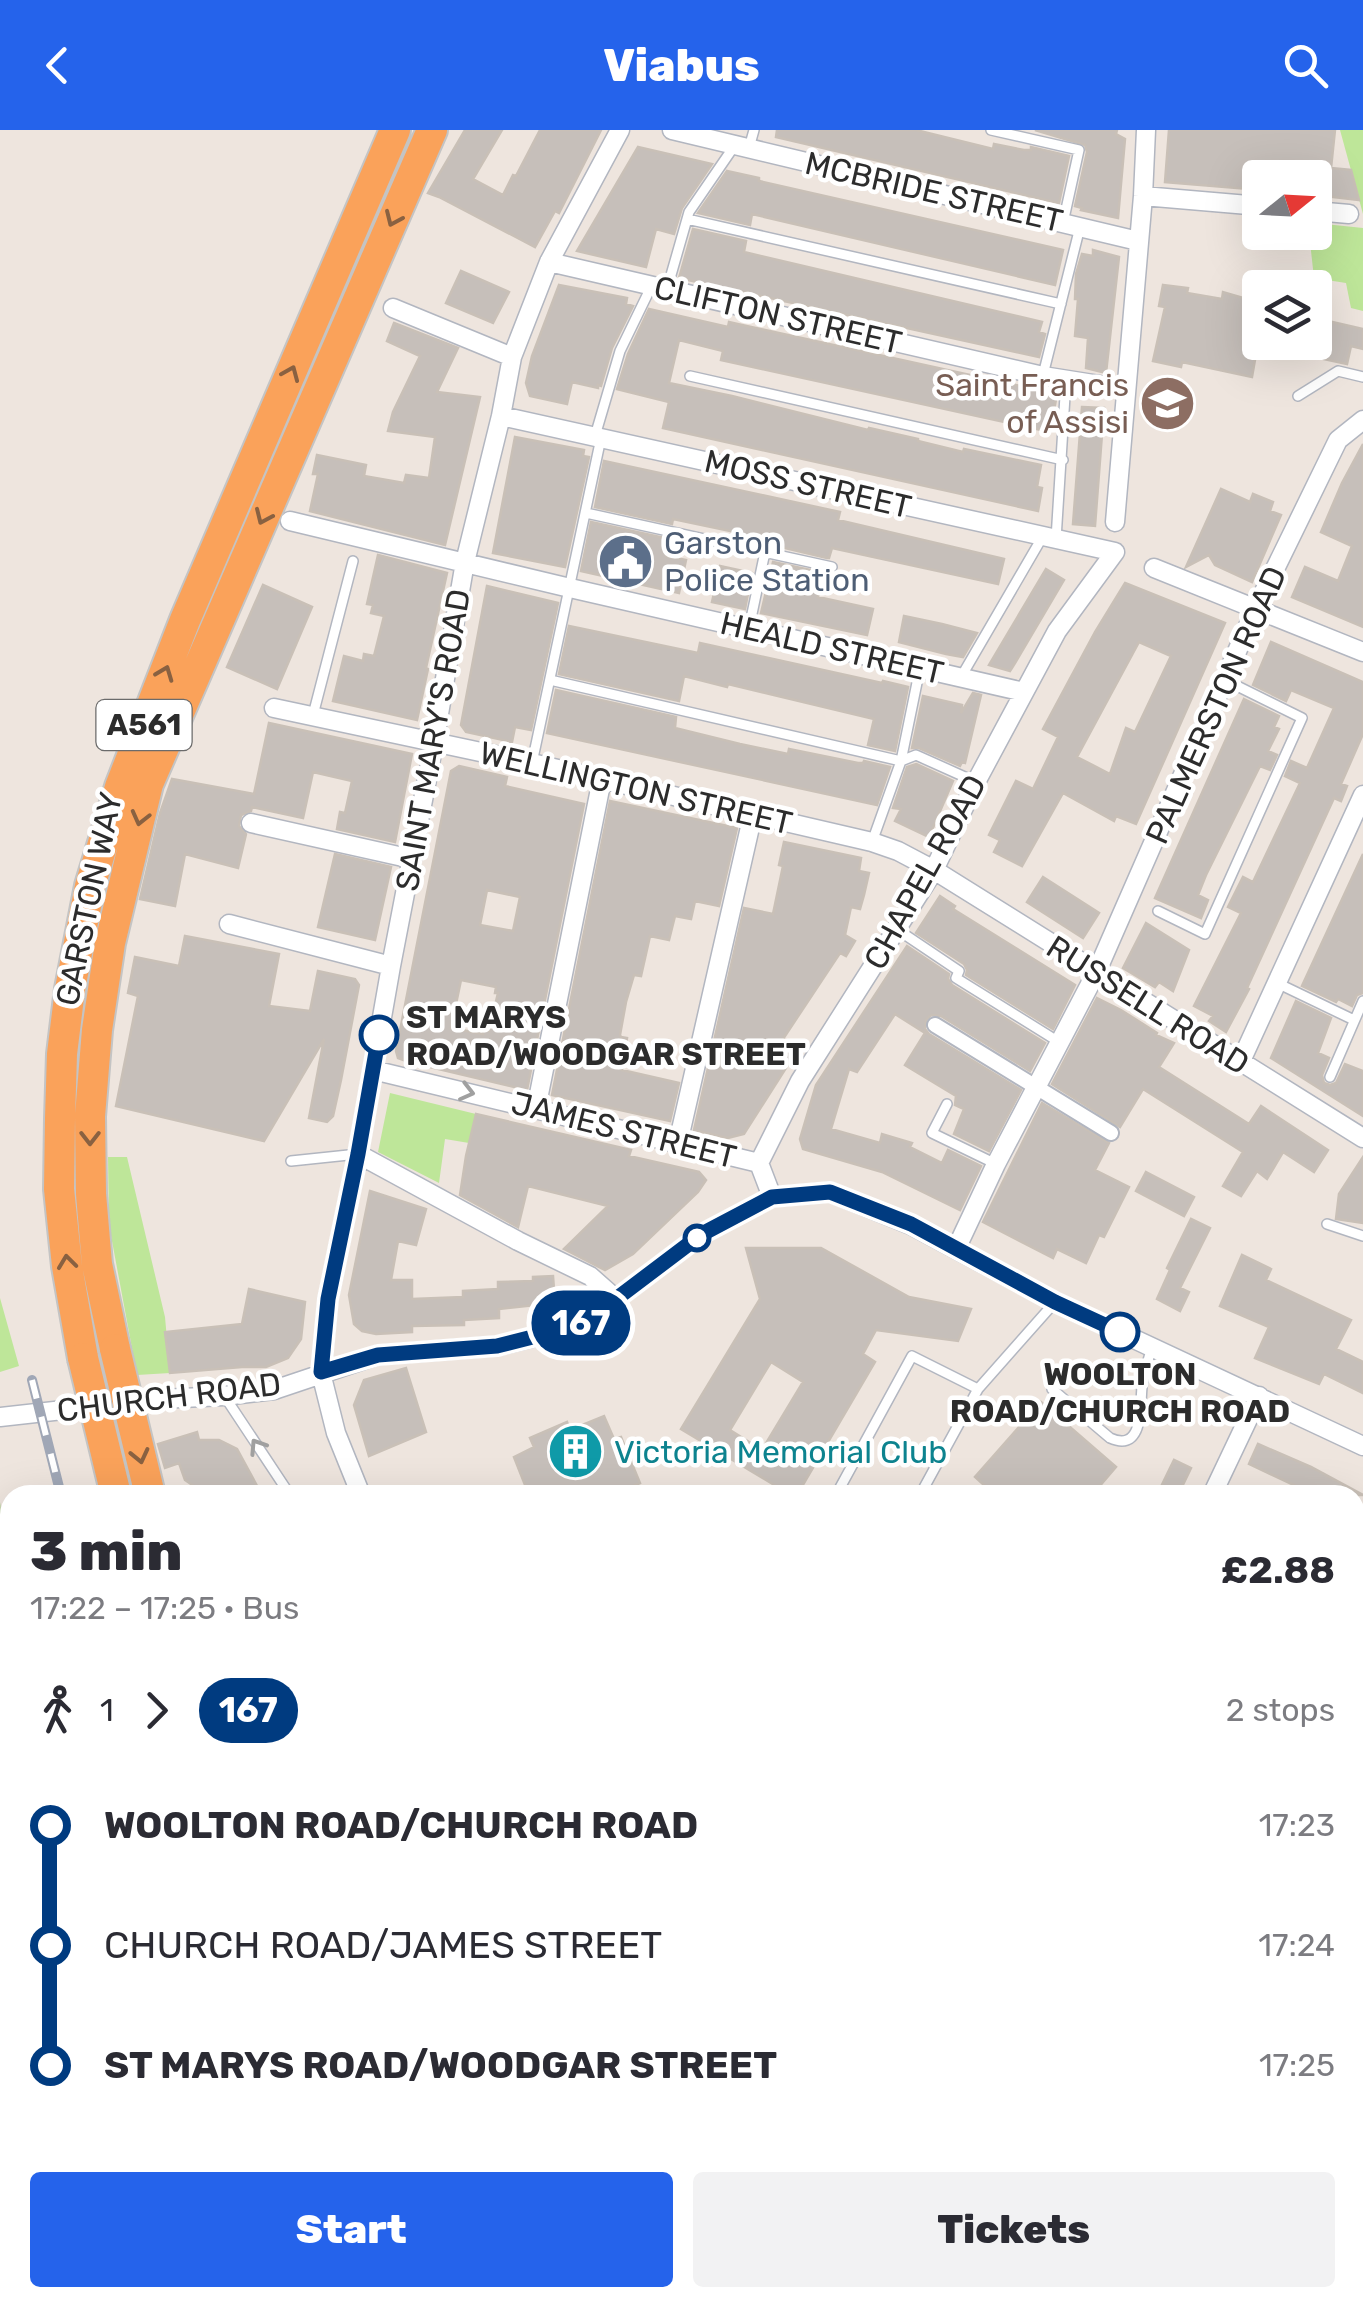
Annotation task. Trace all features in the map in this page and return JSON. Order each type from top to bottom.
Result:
[{"type":"highway","name":"GARSTON WAY","points":[[114,1485],[66,1266],[59,1189],[62,1054],[90,886],[120,787],[185,620],[395,130]]},
{"type":"highway","name":"GARSTON WAY","points":[[148,1485],[97,1264],[90,1194],[90,1116],[110,943],[148,784],[432,130]]},
{"type":"street","name":"SAINT MARY'S ROAD","points":[[358,1485],[336,1433],[321,1372],[328,1299],[465,562],[512,358],[548,262],[620,130]]},
{"type":"street","name":"MCBRIDE STREET","points":[[672,130],[746,141],[1138,241]]},
{"type":"street","points":[[1115,522],[1146,130]]},
{"type":"street","points":[[1143,196],[1242,204]]},
{"type":"street","points":[[1332,213],[1348,214]]},
{"type":"street","name":"CLIFTON STREET","points":[[548,262],[1043,376],[1125,389]]},
{"type":"street","points":[[393,308],[512,358]]},
{"type":"street","name":"MOSS STREET","points":[[501,416],[1115,552]]},
{"type":"street","name":"PALMERSTON ROAD","points":[[957,1247],[1097,971],[1256,608],[1338,440],[1363,420]]},
{"type":"street","name":"HEALD STREET","points":[[290,520],[1024,692]]},
{"type":"street","name":"CHAPEL ROAD","points":[[759,1163],[800,1081],[934,870],[1057,631],[1115,552]]},
{"type":"street","points":[[1154,568],[1363,652]]},
{"type":"street","name":"WELLINGTON STREET","points":[[274,708],[872,842],[934,870]]},
{"type":"street","points":[[536,1109],[602,780]]},
{"type":"street","points":[[1240,1063],[1363,795]]},
{"type":"street","points":[[678,1143],[753,814]]},
{"type":"street","points":[[251,823],[412,859]]},
{"type":"street","name":"RUSSELL ROAD","points":[[934,870],[1363,1138]]},
{"type":"street","points":[[229,924],[391,966]]},
{"type":"street","points":[[935,1025],[1111,1133]]},
{"type":"street","name":"JAMES STREET","points":[[373,1070],[759,1163]]},
{"type":"street","points":[[358,1154],[590,1276],[616,1299]]},
{"type":"street","points":[[759,1163],[772,1197],[830,1192],[911,1224],[1055,1302],[1363,1446]]},
{"type":"street","name":"CHURCH ROAD","points":[[0,1417],[161,1398],[274,1390],[378,1355],[497,1346],[551,1333],[586,1320],[702,1234],[772,1197]]},
{"type":"street","points":[[1217,1485],[1258,1396]]},
{"type":"lane","points":[[991,130],[1031,134],[1079,150],[1061,304],[1043,376]]},
{"type":"lane","points":[[532,763],[586,513],[598,437],[620,352],[660,287],[689,212],[746,141]]},
{"type":"lane","points":[[687,219],[1061,304]]},
{"type":"lane","points":[[1298,396],[1338,371],[1363,378]]},
{"type":"lane","points":[[690,376],[1062,460]]},
{"type":"lane","points":[[960,678],[1049,538],[1062,460],[1066,380]]},
{"type":"lane","points":[[586,513],[832,567]]},
{"type":"lane","points":[[748,629],[765,552]]},
{"type":"lane","points":[[313,715],[352,562]]},
{"type":"lane","points":[[872,842],[901,761],[920,668]]},
{"type":"lane","points":[[550,680],[901,761],[916,756],[976,782]]},
{"type":"lane","points":[[1158,911],[1206,934],[1302,718],[1225,680]]},
{"type":"lane","points":[[898,930],[959,972],[956,978],[1059,1042]]},
{"type":"lane","points":[[1277,983],[1354,1020]]},
{"type":"lane","points":[[1330,1077],[1363,1001]]},
{"type":"lane","points":[[947,1104],[932,1132],[996,1164]]},
{"type":"lane","points":[[291,1160],[358,1154]]},
{"type":"lane","points":[[1327,1224],[1363,1236]]},
{"type":"lane","points":[[926,1485],[978,1390],[1055,1302]]},
{"type":"lane","points":[[1052,1389],[1110,1438],[1126,1440],[1141,1420],[1142,1387],[1152,1347]]},
{"type":"lane","points":[[841,1485],[912,1356],[978,1390]]},
{"type":"lane","points":[[224,1396],[283,1485]]},
{"type":"green space","points":[[1340,130],[1363,130],[1363,214]]},
{"type":"green space","points":[[1332,225],[1363,228],[1363,311],[1351,308],[1346,283],[1332,281],[1332,270],[1313,270],[1311,250],[1332,250]]},
{"type":"green space","points":[[390,1093],[476,1114],[469,1143],[445,1139],[439,1183],[378,1152]]},
{"type":"green space","points":[[108,1157],[127,1157],[165,1317],[170,1373],[137,1375],[109,1225]]},
{"type":"green space","points":[[0,1298],[19,1366],[0,1372]]},
{"type":"building","points":[[465,130],[502,130],[473,179],[503,195],[540,130],[601,130],[559,213],[555,211],[535,247],[428,193]]},
{"type":"building","points":[[777,130],[916,130],[993,149],[994,144],[1024,150],[1031,147],[1069,156],[1059,203],[776,137]]},
{"type":"building","points":[[1035,130],[1117,130],[1116,134],[1125,139],[1118,218],[1075,206],[1087,152],[1085,145]]},
{"type":"building","points":[[1169,130],[1335,130],[1332,160],[1242,160],[1242,188],[1165,182]]},
{"type":"building","points":[[638,147],[712,164],[682,208],[674,234],[656,229],[646,267],[577,251]]},
{"type":"building","points":[[1332,168],[1351,170],[1359,200],[1332,197]]},
{"type":"building","points":[[727,171],[1063,250],[1055,285],[752,214],[750,225],[698,213]]},
{"type":"building","points":[[693,229],[746,241],[744,252],[1042,322],[1039,332],[1045,334],[1039,357],[679,278]]},
{"type":"building","points":[[1093,250],[1119,257],[1106,373],[1086,368],[1088,338],[1075,336],[1076,274],[1082,254],[1093,256]]},
{"type":"building","points":[[461,271],[509,292],[493,323],[446,303]]},
{"type":"building","points":[[559,285],[627,298],[626,304],[633,306],[612,348],[601,386],[572,382],[567,404],[530,396],[526,383]]},
{"type":"building","points":[[1163,285],[1222,299],[1223,292],[1242,298],[1242,360],[1255,360],[1252,377],[1182,362],[1181,367],[1153,361],[1165,307],[1159,306]]},
{"type":"building","points":[[649,309],[728,327],[729,322],[1057,394],[1050,432],[721,360],[723,351],[679,340],[669,383],[963,452],[964,449],[1041,465],[1038,511],[663,428],[669,402],[617,389]]},
{"type":"building","points":[[1332,322],[1363,329],[1363,349],[1351,346],[1347,364],[1328,360],[1332,360]]},
{"type":"building","points":[[394,323],[458,348],[437,392],[480,397],[445,545],[310,511],[318,474],[313,474],[317,455],[366,465],[364,476],[404,483],[406,475],[429,478],[435,437],[388,431],[420,356],[387,341]]},
{"type":"building","points":[[1082,407],[1104,408],[1095,526],[1073,524]]},
{"type":"building","points":[[515,437],[584,450],[583,456],[589,457],[565,567],[493,553]]},
{"type":"building","points":[[1363,444],[1363,627],[1292,597],[1305,567],[1338,581],[1352,546],[1321,532]]},
{"type":"building","points":[[604,461],[840,512],[838,520],[1004,559],[998,584],[832,548],[827,558],[735,532],[673,519],[672,524],[595,507]]},
{"type":"building","points":[[1221,489],[1250,502],[1253,494],[1273,502],[1270,511],[1281,515],[1252,582],[1215,565],[1209,555],[1186,567]]},
{"type":"building","points":[[591,522],[669,539],[666,556],[686,560],[679,593],[581,571]]},
{"type":"building","points":[[378,555],[447,573],[417,720],[333,701],[344,656],[363,661],[364,654],[374,656],[384,616],[371,613],[373,605],[367,604]]},
{"type":"building","points":[[773,562],[824,573],[818,597],[873,609],[867,635],[761,613]]},
{"type":"building","points":[[720,566],[752,573],[745,609],[712,602]]},
{"type":"building","points":[[1046,569],[1064,580],[1015,663],[1010,671],[989,665]]},
{"type":"building","points":[[1125,583],[1225,623],[1136,824],[1116,816],[1114,821],[1063,793],[1022,866],[994,852],[1000,840],[989,835],[1016,781],[1033,789],[1058,737],[1043,729]],"holes":[[[1139,642],[1171,656],[1135,732],[1126,728],[1110,774],[1077,757]]]},
{"type":"building","points":[[263,585],[312,607],[277,689],[227,667]]},
{"type":"building","points":[[487,586],[558,603],[531,730],[515,727],[512,742],[466,732],[461,725]]},
{"type":"building","points":[[904,616],[977,633],[963,657],[946,654],[899,642]]},
{"type":"building","points":[[569,626],[698,653],[700,643],[908,687],[895,751],[868,745],[874,719],[728,684],[727,687],[684,676],[679,701],[559,674]]},
{"type":"building","points":[[1271,642],[1363,682],[1363,734],[1341,784],[1347,786],[1341,801],[1334,798],[1226,1032],[1209,1021],[1213,1016],[1194,1006],[1241,913],[1228,907],[1243,877],[1253,882],[1300,783],[1285,776],[1291,761],[1307,768],[1334,708],[1291,690],[1286,701],[1253,685]]},
{"type":"building","points":[[556,690],[676,717],[675,728],[740,744],[890,767],[877,805],[547,733]]},
{"type":"building","points":[[973,693],[981,695],[965,763],[960,766],[912,748],[923,696],[962,705],[961,713]]},
{"type":"building","points":[[1244,699],[1279,716],[1274,727],[1279,729],[1268,751],[1277,755],[1270,770],[1260,766],[1206,875],[1198,895],[1208,900],[1201,918],[1155,898]]},
{"type":"building","points":[[269,723],[412,754],[395,842],[337,829],[352,781],[313,772],[303,818],[252,807],[241,815],[239,826],[246,834],[238,868],[185,854],[175,906],[140,899],[172,779],[254,794]]},
{"type":"building","points":[[916,764],[953,781],[929,837],[895,821],[901,809],[893,808],[907,767]]},
{"type":"building","points":[[459,766],[507,777],[505,786],[584,804],[527,1090],[409,1062],[398,1058],[396,1051],[451,771]],"holes":[[[487,890],[520,897],[513,931],[480,925]],[[461,980],[496,987],[489,1031],[484,1030],[483,1034],[451,1028]]]},
{"type":"building","points":[[610,801],[737,828],[719,906],[695,901],[691,919],[675,916],[669,940],[650,936],[641,976],[634,975],[626,1002],[620,1035],[627,1038],[622,1070],[679,1083],[670,1121],[552,1095]]},
{"type":"building","points":[[784,842],[861,858],[859,871],[869,873],[860,909],[851,907],[845,935],[855,941],[846,956],[840,953],[783,1039],[798,1049],[744,1134],[728,1138],[694,1130],[744,908],[773,914]]},
{"type":"building","points":[[335,854],[391,867],[375,940],[318,927]]},
{"type":"building","points":[[1363,854],[1363,993],[1357,995],[1352,1006],[1302,986]]},
{"type":"building","points":[[1043,877],[1099,913],[1083,938],[1027,902]]},
{"type":"building","points":[[940,896],[955,906],[953,909],[1075,985],[1053,1029],[966,975],[964,964],[916,933]]},
{"type":"building","points":[[1146,923],[1189,950],[1173,991],[1159,982],[1155,987],[1123,968]]},
{"type":"building","points":[[185,936],[279,954],[269,1006],[310,1011],[318,971],[355,979],[359,985],[341,1080],[333,1116],[327,1122],[309,1118],[324,1039],[264,1141],[116,1106],[138,996],[128,993],[135,957],[179,966]]},
{"type":"building","points":[[907,946],[949,974],[952,985],[1045,1043],[1030,1071],[941,1016],[931,1015],[926,1020],[929,1034],[1021,1090],[989,1151],[954,1134],[964,1109],[955,1105],[956,1096],[905,1065],[925,1033],[895,1014],[857,1072],[849,1069],[831,1129],[880,1143],[882,1134],[912,1143],[910,1147],[942,1163],[948,1150],[981,1166],[960,1210],[882,1172],[803,1149],[800,1139],[816,1085]]},
{"type":"building","points":[[1097,998],[1174,1043],[1159,1067],[1249,1124],[1261,1106],[1328,1150],[1314,1172],[1283,1152],[1267,1179],[1257,1171],[1241,1196],[1223,1186],[1243,1152],[1143,1089],[1120,1127],[1052,1084]]},
{"type":"building","points":[[1296,1001],[1331,1018],[1318,1053],[1329,1058],[1322,1075],[1324,1083],[1336,1083],[1345,1064],[1363,1071],[1363,1116],[1271,1058]]},
{"type":"building","points":[[1042,1103],[1109,1143],[1095,1170],[1129,1187],[1086,1263],[1057,1249],[1053,1258],[983,1222]]},
{"type":"building","points":[[476,1114],[631,1150],[629,1156],[699,1172],[706,1180],[633,1254],[605,1270],[564,1249],[608,1206],[528,1186],[518,1227],[460,1195]]},
{"type":"building","points":[[1363,1157],[1363,1223],[1336,1219],[1339,1194]]},
{"type":"building","points":[[1146,1172],[1194,1197],[1184,1216],[1136,1191]]},
{"type":"building","points":[[370,1191],[426,1209],[416,1245],[398,1241],[391,1280],[412,1280],[412,1299],[463,1297],[463,1291],[498,1289],[498,1282],[553,1276],[555,1303],[499,1309],[499,1318],[464,1320],[464,1325],[412,1326],[412,1332],[362,1331],[354,1324],[349,1295]]},
{"type":"building","points":[[1191,1219],[1210,1228],[1180,1288],[1189,1292],[1180,1311],[1157,1299]]},
{"type":"building","points":[[746,1248],[821,1248],[909,1297],[971,1309],[958,1341],[876,1330],[863,1354],[875,1362],[803,1485],[774,1485],[681,1429],[760,1299]],"holes":[[[771,1362],[803,1382],[762,1450],[730,1430]]]},
{"type":"building","points":[[1242,1255],[1271,1269],[1266,1280],[1351,1320],[1336,1349],[1363,1362],[1363,1393],[1324,1374],[1319,1384],[1255,1358],[1269,1327],[1220,1306]]},
{"type":"building","points":[[249,1289],[305,1302],[301,1339],[288,1358],[266,1367],[170,1373],[165,1332],[242,1324]]},
{"type":"building","points":[[406,1368],[426,1432],[369,1456],[354,1405],[364,1380]]},
{"type":"building","points":[[1041,1402],[1116,1467],[1101,1485],[984,1485],[975,1477]]},
{"type":"building","name":"Victoria Memorial Club","points":[[604,1416],[614,1439],[621,1437],[640,1483],[525,1485],[514,1457],[534,1447],[530,1438],[567,1422],[570,1430]]},
{"type":"building","points":[[197,1432],[199,1440],[219,1440],[237,1449],[257,1485],[192,1485],[185,1480],[179,1463],[165,1468],[158,1444]]},
{"type":"building","points":[[1258,1444],[1344,1485],[1294,1485],[1249,1464]]},
{"type":"building","points":[[1174,1460],[1191,1468],[1183,1485],[1162,1485]]},
{"type":"railway","points":[[32,1380],[58,1485]]},
{"type":"bus line","name":"167","points":[[379,1035],[328,1299],[321,1372],[378,1355],[497,1346],[568,1328],[616,1299],[702,1234],[772,1197],[830,1192],[911,1224],[1055,1302],[1120,1332]]},
{"type":"place","name":"Saint Francis of Assisi","points":[[1168,403]]},
{"type":"place","name":"Garston Police Station","points":[[625,561]]},
{"type":"place","name":"ST MARYS ROAD/WOODGAR STREET","points":[[379,1035]]},
{"type":"place","name":"WOOLTON ROAD/CHURCH ROAD","points":[[1120,1332]]},
{"type":"place","name":"Victoria Memorial Club","points":[[575,1452]]}]
